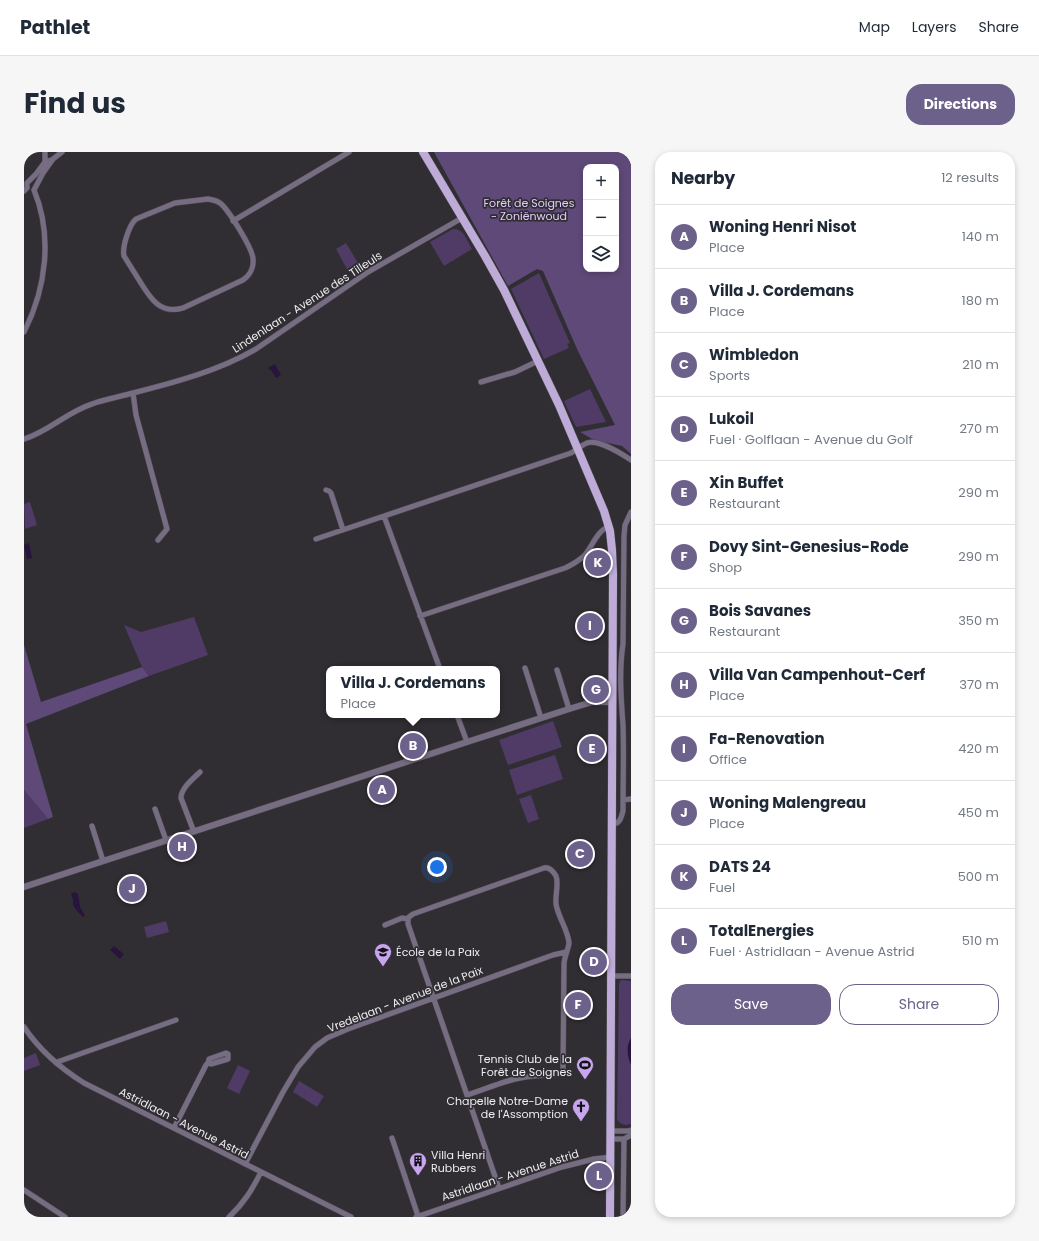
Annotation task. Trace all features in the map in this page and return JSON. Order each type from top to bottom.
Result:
[{"type":"main road","points":[[423,152],[504,290],[578,449],[604,511],[608,527],[612,550],[612,976],[610,1217]]},
{"type":"street","points":[[24,332],[30,320],[39,293],[43,273],[45,240],[43,223],[34,190],[47,164],[45,152]]},
{"type":"street","points":[[34,190],[25,189],[27,183],[62,152]]},
{"type":"street","points":[[233,220],[349,152]]},
{"type":"street","points":[[30,181],[36,184]]},
{"type":"street","points":[[208,199],[214,200],[224,207],[233,220],[254,260],[250,272],[243,280],[183,308],[173,310],[155,303],[124,256],[124,247],[132,222],[144,215],[175,203],[208,199]]},
{"type":"street","name":"Lindenlaan - Avenue des Tilleuls","points":[[24,439],[79,408],[209,371],[239,359],[256,349],[368,272],[462,218]]},
{"type":"street","points":[[481,382],[516,372],[538,361]]},
{"type":"street","points":[[133,393],[136,415],[167,529],[158,540]]},
{"type":"street","points":[[316,539],[571,453],[588,442],[611,448],[620,452],[631,460]]},
{"type":"street","points":[[326,490],[331,493],[343,530]]},
{"type":"street","points":[[612,824],[616,824],[621,818],[623,811],[623,726],[620,691],[623,644],[624,536],[625,525],[631,512]]},
{"type":"street","points":[[384,516],[439,666]]},
{"type":"street","points":[[420,616],[565,568],[584,556],[602,530],[608,527]]},
{"type":"street","points":[[525,668],[542,718]]},
{"type":"street","points":[[557,670],[570,709]]},
{"type":"street","points":[[24,887],[570,709],[592,702],[612,699]]},
{"type":"street","points":[[458,718],[467,742]]},
{"type":"street","points":[[194,832],[181,794],[200,772]]},
{"type":"street","points":[[623,800],[631,799]]},
{"type":"street","points":[[155,808],[166,840]]},
{"type":"street","points":[[92,826],[103,861]]},
{"type":"street","points":[[467,1095],[515,1079],[543,1074],[558,1074],[563,1071],[564,964],[569,945],[556,904],[557,880],[551,870],[547,868],[408,917],[408,924],[499,1188]]},
{"type":"street","points":[[385,925],[402,918],[408,919]]},
{"type":"street","name":"Vredelaan - Avenue de la Paix","points":[[245,1164],[298,1066],[315,1047],[327,1038],[433,998],[553,955],[566,952]]},
{"type":"street","points":[[612,976],[631,976]]},
{"type":"street","points":[[56,1063],[176,1020]]},
{"type":"street","name":"Astridlaan - Avenue Astrid","points":[[24,1027],[31,1038],[56,1063],[69,1074],[94,1089],[351,1217]]},
{"type":"street","points":[[174,1128],[204,1068],[208,1063]]},
{"type":"street","points":[[611,1135],[631,1130]]},
{"type":"street","points":[[611,1135],[624,1139],[631,1135]]},
{"type":"street","points":[[392,1138],[417,1217]]},
{"type":"street","points":[[623,1217],[624,1139]]},
{"type":"street","name":"Astridlaan - Avenue Astrid","points":[[417,1217],[578,1162],[611,1157]]},
{"type":"street","points":[[229,1217],[250,1193],[261,1172]]},
{"type":"street","points":[[24,1190],[65,1217]]},
{"type":"shaded area","points":[[453,229],[457,229],[463,233],[472,249],[444,266],[430,242]]},
{"type":"shaded area","points":[[346,243],[358,263],[347,269],[336,249]]},
{"type":"shaded area","points":[[539,273],[570,343],[567,344],[569,348],[544,359],[511,289]]},
{"type":"shaded area","points":[[275,364],[281,375],[276,378],[268,368]]},
{"type":"shaded area","points":[[590,389],[606,422],[576,427],[564,401]]},
{"type":"shaded area","points":[[30,502],[37,525],[25,529],[24,504]]},
{"type":"shaded area","points":[[29,543],[32,558],[27,559],[24,545]]},
{"type":"shaded area","points":[[194,617],[208,655],[149,676],[142,667],[124,625],[141,632]]},
{"type":"shaded area","points":[[553,721],[562,747],[508,765],[499,740]]},
{"type":"shaded area","points":[[555,755],[563,779],[517,795],[509,770]]},
{"type":"shaded area","points":[[24,790],[48,819],[24,828]]},
{"type":"shaded area","points":[[531,795],[539,819],[528,823],[519,799]]},
{"type":"shaded area","points":[[75,892],[78,894],[80,907],[85,916],[83,917],[73,905],[71,893]]},
{"type":"shaded area","points":[[166,921],[169,932],[147,938],[144,927]]},
{"type":"shaded area","points":[[114,946],[124,954],[120,959],[110,950]]},
{"type":"shaded area","points":[[622,980],[631,981],[631,1124],[625,1125],[620,1123],[617,1119],[619,984]]},
{"type":"shaded area","points":[[631,1038],[631,1065],[628,1044]]},
{"type":"shaded area","points":[[36,1053],[40,1065],[24,1071],[24,1058]]},
{"type":"shaded area","points":[[238,1065],[250,1071],[239,1094],[227,1088]]},
{"type":"shaded area","points":[[299,1081],[324,1096],[317,1107],[293,1092]]},
{"type":"green space","name":"Forêt de Soignes - Zoniënwoud","points":[[434,152],[631,152],[631,454],[622,446],[594,440],[580,432],[615,425],[577,349],[543,271],[537,269],[508,286]]},
{"type":"green space","points":[[24,645],[41,702],[142,667],[149,676],[26,724],[53,817],[48,819],[24,790]]},
{"type":"place","name":"DATS 24","points":[[598,563]]},
{"type":"place","name":"Fa-Renovation","points":[[590,626]]},
{"type":"place","name":"Bois Savanes","points":[[596,690]]},
{"type":"place","name":"Villa J. Cordemans","points":[[413,746]]},
{"type":"place","name":"Xin Buffet","points":[[592,749]]},
{"type":"place","name":"Woning Henri Nisot","points":[[382,790]]},
{"type":"place","name":"Villa Van Campenhout-Cerf","points":[[182,847]]},
{"type":"place","name":"Wimbledon","points":[[580,854]]},
{"type":"place","name":"Woning Malengreau","points":[[132,889]]},
{"type":"place","name":"Lukoil","points":[[594,962]]},
{"type":"place","name":"École de la Paix","points":[[383,967]]},
{"type":"place","name":"Dovy Sint-Genesius-Rode","points":[[578,1005]]},
{"type":"place","name":"Tennis Club de la Forêt de Soignes","points":[[585,1080]]},
{"type":"place","name":"Chapelle Notre-Dame de l'Assomption","points":[[581,1122]]},
{"type":"place","name":"Villa Henri Rubbers","points":[[418,1176]]},
{"type":"place","name":"TotalEnergies","points":[[599,1176]]}]
